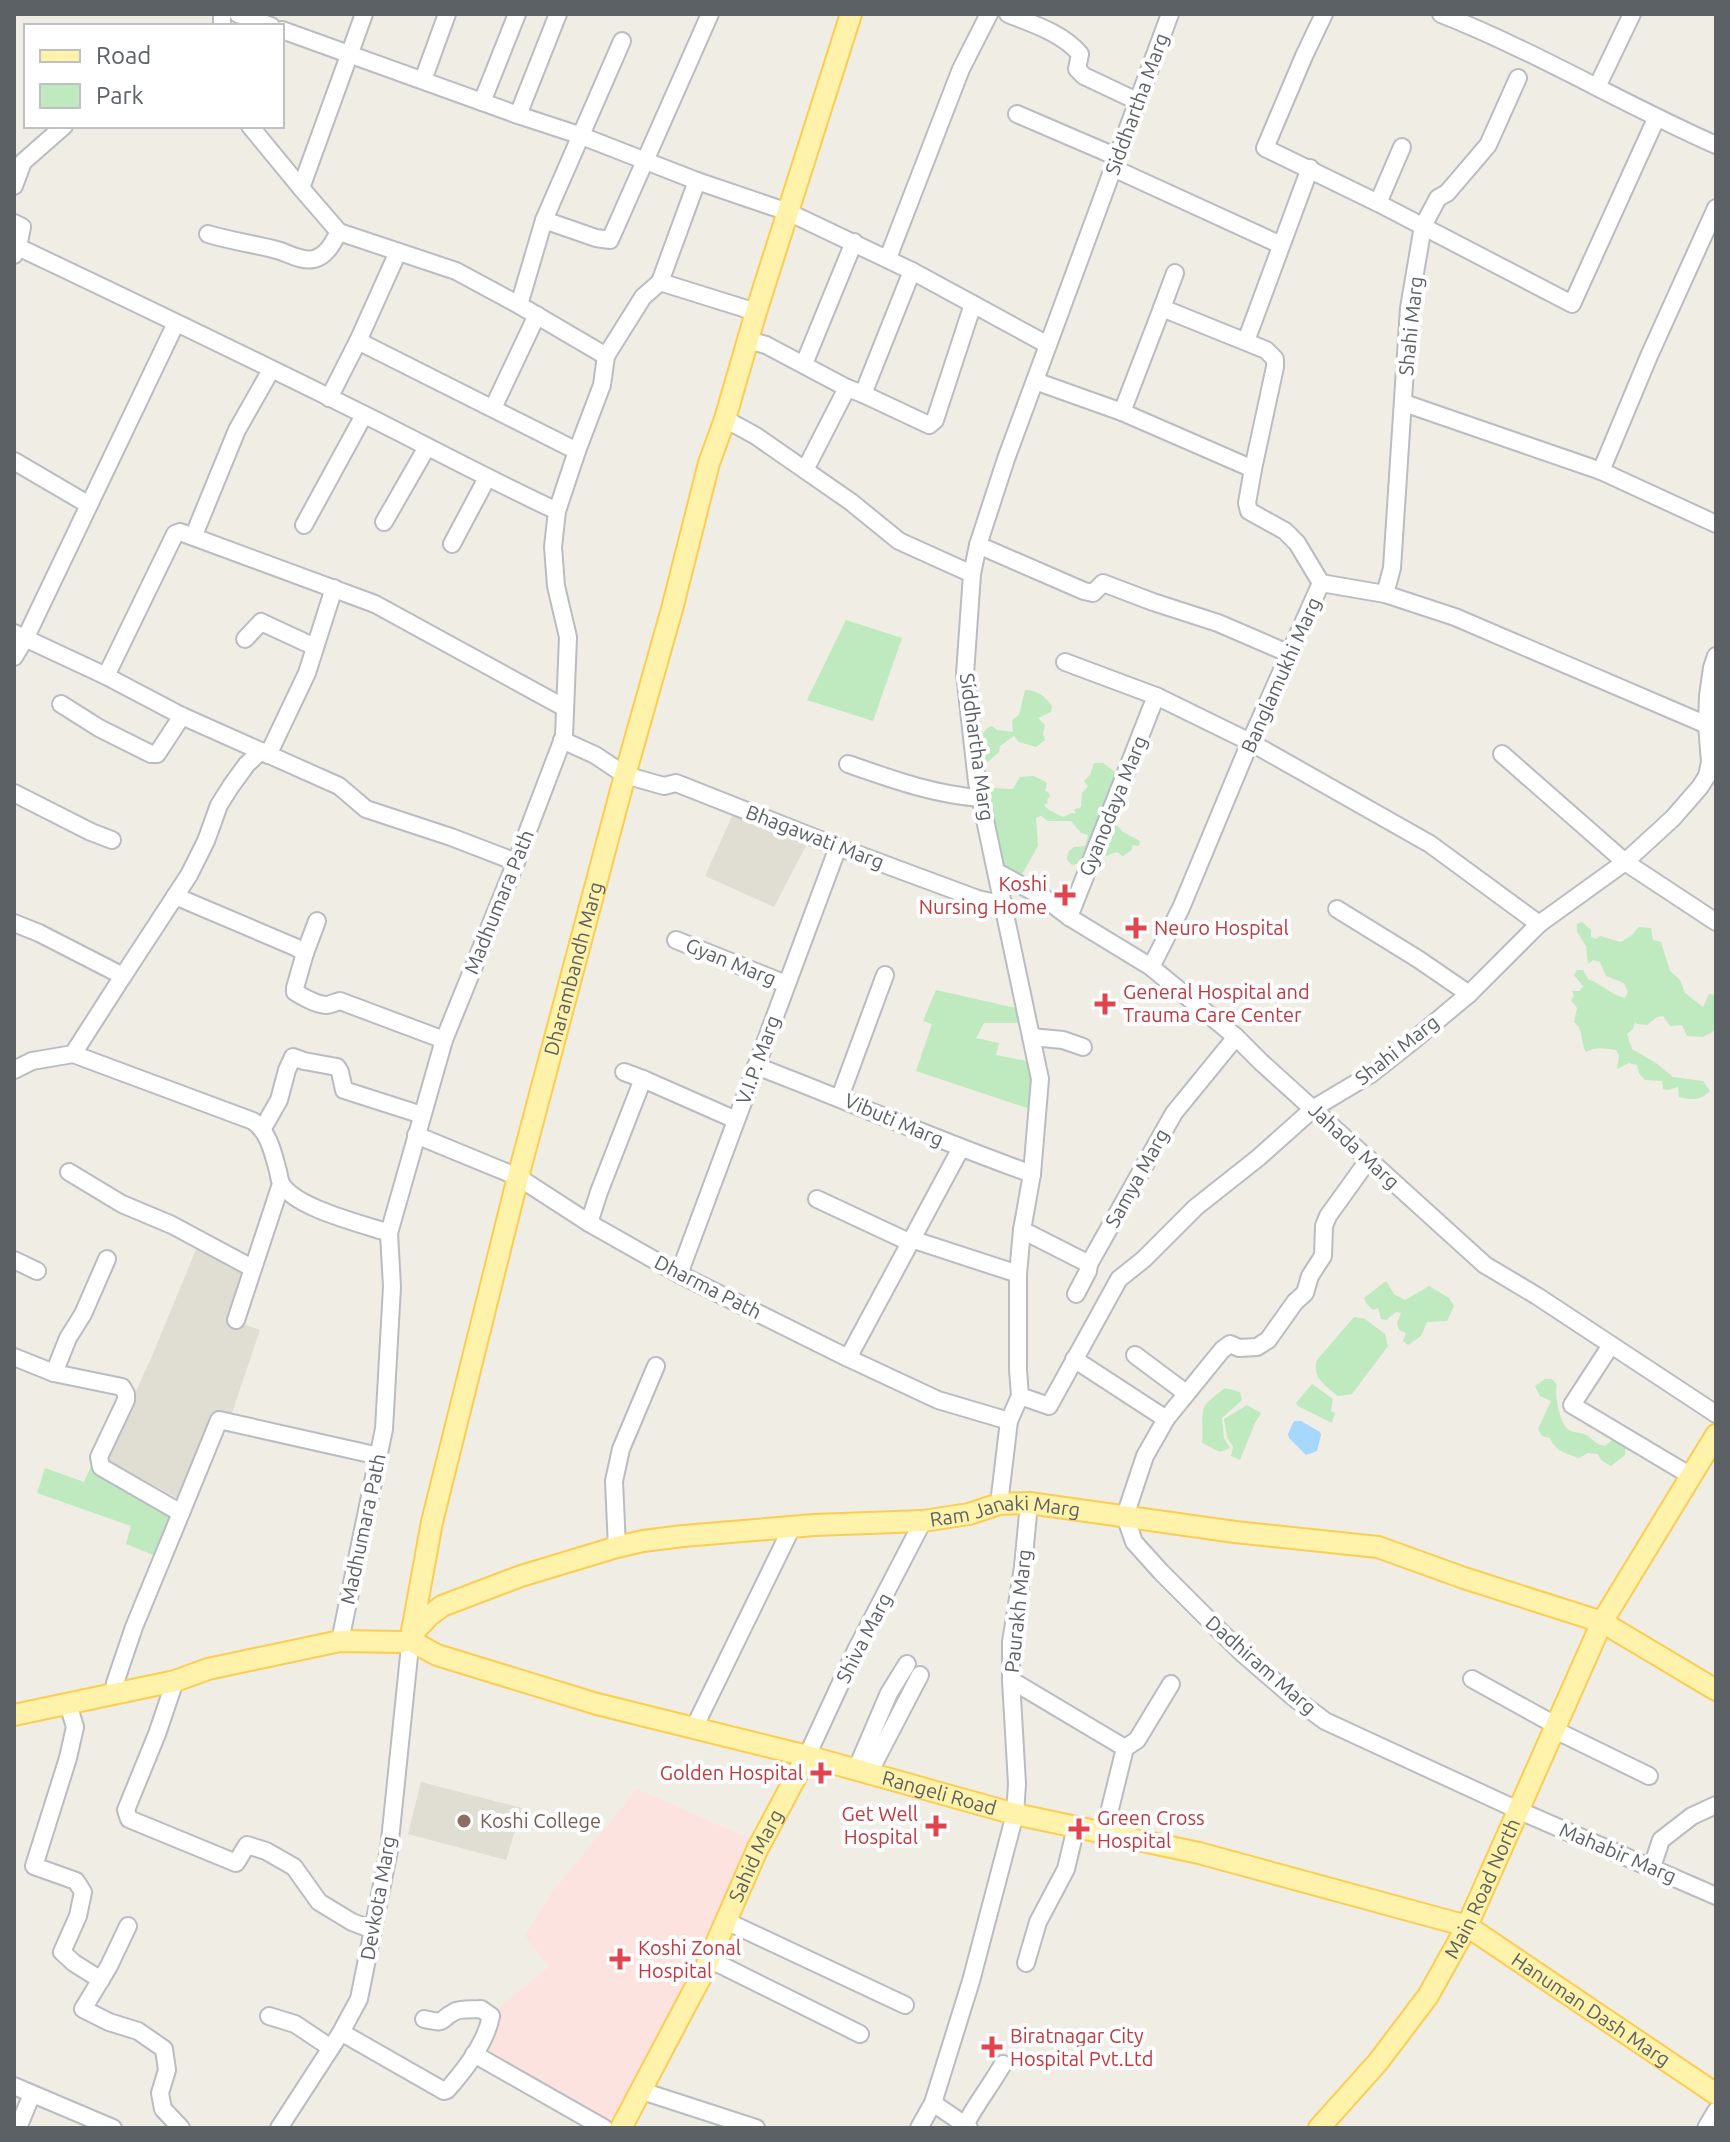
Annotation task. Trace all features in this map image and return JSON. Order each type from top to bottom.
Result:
[{"type":"main road","name":"Dharambandh Marg","points":[[411,1639],[432,1522],[518,1177],[709,463],[851,14]]},
{"type":"main road","name":"Main Road North","points":[[1319,2128],[1378,2062],[1428,1996],[1467,1926],[1602,1622],[1716,1435]]},
{"type":"main road","name":"Ram Janaki Marg","points":[[411,1639],[429,1616],[442,1606],[521,1576],[617,1547],[683,1536],[923,1521],[969,1514],[999,1504],[1029,1503],[1235,1532],[1378,1547],[1602,1622],[1716,1690]]},
{"type":"main road","points":[[14,1715],[175,1681],[208,1669],[340,1641],[411,1639]]},
{"type":"main road","name":"Rangeli Road","points":[[411,1639],[437,1655],[568,1695],[807,1756],[1015,1814],[1199,1853],[1467,1926]]},
{"type":"main road","name":"Sahid Marg","points":[[621,2128],[709,1959],[757,1850],[807,1756]]},
{"type":"main road","name":"Hanuman Dash Marg","points":[[1467,1926],[1716,2094]]},
{"type":"street","points":[[238,14],[266,24]]},
{"type":"street","points":[[301,188],[364,14]]},
{"type":"street","points":[[423,80],[447,14]]},
{"type":"street","points":[[482,102],[517,14]]},
{"type":"street","points":[[518,115],[558,14]]},
{"type":"street","points":[[544,220],[610,240],[710,14]]},
{"type":"street","points":[[888,258],[961,69],[989,14]]},
{"type":"street","points":[[1008,14],[1073,45],[1080,54],[1077,69],[1084,76],[1139,102]]},
{"type":"street","name":"Siddhartha Marg","points":[[999,1504],[1009,1421],[1020,1396],[1018,1274],[1032,1174],[1040,1079],[981,798],[965,674],[972,574],[978,545],[1003,469],[1170,14]]},
{"type":"street","points":[[1324,14],[1265,148],[1310,168],[1572,304],[1656,119]]},
{"type":"street","points":[[1441,14],[1465,18],[1656,119],[1716,145]]},
{"type":"street","points":[[1597,87],[1632,14]]},
{"type":"street","points":[[284,31],[788,212],[888,258],[1048,345]]},
{"type":"street","points":[[519,305],[544,220],[622,41]]},
{"type":"street","points":[[1423,226],[1438,198],[1447,193],[1488,145],[1518,78]]},
{"type":"street","points":[[1017,114],[1281,245]]},
{"type":"street","points":[[14,186],[23,162],[62,128]]},
{"type":"street","points":[[252,128],[339,232],[456,271],[606,356]]},
{"type":"street","points":[[1378,203],[1402,147]]},
{"type":"street","points":[[1246,341],[1310,168]]},
{"type":"street","points":[[697,181],[660,282],[756,312]]},
{"type":"street","points":[[1601,471],[1716,208]]},
{"type":"street","points":[[14,223],[22,227],[16,251],[176,323],[557,511]]},
{"type":"street","name":"Shahi Marg","points":[[1423,226],[1409,308],[1404,403],[1601,471],[1716,524]]},
{"type":"street","points":[[208,234],[306,260],[325,254],[339,232]]},
{"type":"street","points":[[804,364],[854,242]]},
{"type":"street","points":[[329,398],[398,252]]},
{"type":"street","points":[[805,470],[855,391],[912,271]]},
{"type":"street","points":[[1122,412],[1175,273]]},
{"type":"street","name":"Madhumara Path","points":[[340,1641],[384,1429],[392,1287],[389,1233],[444,1040],[562,740],[568,637],[556,586],[553,547],[557,511],[602,385],[606,356],[643,297],[660,282]]},
{"type":"street","points":[[748,340],[766,345],[929,425],[935,420],[973,304]]},
{"type":"street","points":[[1162,308],[1266,350],[1275,359],[1247,503],[1249,511],[1285,531],[1297,543],[1321,583]]},
{"type":"street","points":[[493,408],[537,315]]},
{"type":"street","points":[[14,657],[20,636],[89,505],[176,323]]},
{"type":"street","points":[[358,341],[577,451]]},
{"type":"street","points":[[194,535],[237,430],[271,370]]},
{"type":"street","points":[[1035,381],[1122,412],[1253,469]]},
{"type":"street","points":[[1385,594],[1392,568],[1404,403]]},
{"type":"street","points":[[304,525],[364,415]]},
{"type":"street","points":[[725,419],[756,436],[851,502],[899,541],[972,574]]},
{"type":"street","points":[[384,522],[427,447]]},
{"type":"street","points":[[14,461],[89,505]]},
{"type":"street","points":[[452,544],[487,478]]},
{"type":"street","points":[[106,676],[175,534],[180,532],[375,604],[565,708]]},
{"type":"street","points":[[978,545],[1084,591],[1093,593],[1103,583],[1218,623],[1290,654]]},
{"type":"street","name":"Banglamukhi Marg","points":[[1151,967],[1181,908],[1321,583],[1385,594],[1455,617],[1707,725]]},
{"type":"street","points":[[73,1054],[175,896],[206,841],[219,805],[241,771],[265,753],[307,673],[334,588]]},
{"type":"street","points":[[245,639],[261,622],[315,647]]},
{"type":"street","points":[[20,636],[182,716],[339,786],[366,809],[516,862]]},
{"type":"street","name":"Shahi Marg","points":[[1020,1396],[1049,1406],[1119,1279],[1144,1259],[1196,1207],[1314,1108],[1371,1074],[1469,994],[1539,924],[1625,862],[1673,818],[1707,776],[1710,762],[1708,696],[1716,656]]},
{"type":"street","points":[[1065,662],[1156,696],[1250,742],[1430,844],[1539,924]]},
{"type":"street","name":"Gyanodaya Marg","points":[[1069,917],[1156,696]]},
{"type":"street","points":[[61,704],[99,728],[151,754],[157,754],[182,716]]},
{"type":"street","name":"Bhagawati Marg","points":[[562,740],[595,755],[625,775],[664,786],[676,783],[978,899],[1005,905]]},
{"type":"street","points":[[1502,754],[1625,862],[1716,922]]},
{"type":"street","points":[[848,764],[909,785],[981,798]]},
{"type":"street","points":[[14,793],[112,840]]},
{"type":"street","name":"V.I.P. Marg","points":[[679,1274],[838,847]]},
{"type":"street","name":"Jahada Marg","points":[[997,872],[1043,897],[1069,917],[1151,967],[1236,1037],[1485,1265],[1716,1414]]},
{"type":"street","points":[[175,896],[305,953]]},
{"type":"street","points":[[1337,909],[1469,994]]},
{"type":"street","points":[[317,921],[295,992],[323,1004],[340,1001],[444,1040]]},
{"type":"street","points":[[14,923],[123,976]]},
{"type":"street","name":"Gyan Marg","points":[[676,940],[786,984]]},
{"type":"street","points":[[840,1097],[885,975]]},
{"type":"street","points":[[1031,1037],[1063,1040],[1083,1047]]},
{"type":"street","name":"Samya Marg","points":[[1076,1294],[1089,1264],[1174,1113],[1236,1037]]},
{"type":"street","points":[[14,1070],[32,1061],[73,1054],[213,1105],[263,1128],[273,1151],[281,1184],[236,1320]]},
{"type":"street","points":[[263,1128],[279,1100],[293,1057],[337,1067],[344,1090],[422,1115]]},
{"type":"street","name":"Vibuti Marg","points":[[756,1066],[1032,1174]]},
{"type":"street","points":[[624,1072],[736,1120]]},
{"type":"street","points":[[589,1223],[643,1079]]},
{"type":"street","name":"Dharma Path","points":[[416,1135],[518,1177],[589,1223],[679,1274],[848,1358],[938,1400],[1009,1421]]},
{"type":"street","points":[[848,1358],[961,1148]]},
{"type":"street","points":[[1125,1516],[1145,1456],[1166,1419],[1211,1362],[1230,1344],[1239,1348],[1257,1347],[1268,1340],[1305,1293],[1310,1276],[1323,1256],[1324,1226],[1328,1216],[1369,1159]]},
{"type":"street","points":[[69,1172],[122,1204],[172,1225],[252,1268]]},
{"type":"street","points":[[281,1184],[299,1200],[338,1217],[389,1233]]},
{"type":"street","points":[[817,1199],[910,1241],[1018,1274]]},
{"type":"street","points":[[1022,1230],[1089,1264]]},
{"type":"street","points":[[54,1373],[107,1259]]},
{"type":"street","points":[[14,1260],[37,1271]]},
{"type":"street","points":[[1611,1345],[1572,1405],[1691,1476]]},
{"type":"street","points":[[1135,1355],[1186,1393]]},
{"type":"street","points":[[14,1357],[54,1373],[124,1389],[126,1400],[99,1457],[101,1467],[181,1513]]},
{"type":"street","points":[[1074,1359],[1166,1419]]},
{"type":"street","points":[[617,1547],[614,1481],[621,1449],[656,1366]]},
{"type":"street","points":[[114,1694],[134,1627],[219,1420],[379,1456]]},
{"type":"street","name":"Paurakh Marg","points":[[919,2128],[933,2103],[971,1981],[1015,1814],[1017,1784],[1011,1642],[1029,1503]]},
{"type":"street","name":"Dadhiram Marg","points":[[1125,1516],[1134,1542],[1161,1572],[1242,1653],[1325,1721],[1520,1811]]},
{"type":"street","name":"Shiva Marg","points":[[807,1756],[856,1650],[923,1521]]},
{"type":"street","points":[[694,1728],[792,1527]]},
{"type":"street","name":"Devkota Marg","points":[[279,2128],[336,2041],[359,1999],[389,1850],[411,1639]]},
{"type":"street","points":[[913,1670],[908,1697],[862,1772],[892,1689],[913,1670]]},
{"type":"street","points":[[1472,1679],[1556,1728],[1649,1776]]},
{"type":"street","points":[[1011,1680],[1125,1748]]},
{"type":"street","points":[[175,1681],[126,1810],[129,1819],[236,1863],[247,1845],[266,1851],[294,1867],[319,1902],[352,1922],[373,1930]]},
{"type":"street","points":[[1104,1833],[1125,1748],[1137,1740],[1171,1684]]},
{"type":"street","points":[[892,1689],[908,1697]]},
{"type":"street","points":[[68,1704],[75,1727],[34,1866],[76,1881],[83,1892],[78,1916],[62,1952],[101,1980]]},
{"type":"street","points":[[1652,1867],[1661,1840],[1692,1816],[1716,1805]]},
{"type":"street","name":"Mahabir Marg","points":[[1520,1811],[1716,1896]]},
{"type":"street","points":[[1026,1963],[1038,1922],[1066,1869],[1076,1827]]},
{"type":"street","points":[[726,1921],[905,2005]]},
{"type":"street","points":[[128,1926],[83,2009],[109,2022],[138,2031],[164,2049],[167,2070],[160,2093],[163,2109],[181,2128]]},
{"type":"street","points":[[709,1959],[860,2034]]},
{"type":"street","points":[[269,2016],[336,2041],[346,2035],[444,2091],[474,2054],[491,2016],[481,2009],[458,2011],[439,2022],[424,2019]]},
{"type":"street","points":[[474,2054],[604,2128]]},
{"type":"street","points":[[933,2103],[967,2126],[1003,2064]]},
{"type":"street","points":[[14,2086],[113,2128]]},
{"type":"street","points":[[642,2091],[756,2128]]},
{"type":"street","points":[[18,2128],[32,2094]]},
{"type":"street","points":[[1706,2128],[1716,2111]]},
{"type":"shaded area","points":[[734,812],[808,842],[774,907],[705,876]]},
{"type":"shaded area","points":[[197,1247],[245,1270],[227,1318],[260,1330],[232,1413],[215,1411],[181,1500],[105,1459]]},
{"type":"shaded area","name":"Koshi College","points":[[421,1782],[522,1808],[506,1860],[408,1834]]},
{"type":"shaded area","name":"Koshi Zonal Hospital","points":[[637,1789],[753,1840],[616,2124],[478,2049],[503,2004],[549,1967],[525,1936],[552,1892]]},
{"type":"green space","points":[[846,620],[902,638],[873,721],[807,700]]},
{"type":"green space","points":[[1025,690],[1040,694],[1052,706],[1051,712],[1038,718],[1045,725],[1045,740],[1036,747],[1019,742],[1014,736],[1000,746],[999,752],[988,762],[982,759],[978,745],[986,729],[992,726],[997,730],[1013,732],[1012,720],[1019,715]]},
{"type":"green space","points":[[1094,763],[1103,763],[1118,774],[1111,788],[1114,796],[1105,812],[1123,832],[1140,841],[1139,846],[1132,845],[1132,850],[1123,856],[1117,852],[1106,856],[1099,853],[1072,865],[1067,860],[1068,852],[1074,847],[1085,846],[1088,835],[1081,833],[1071,821],[1048,821],[1041,816],[1036,818],[1038,846],[1021,876],[1003,867],[985,797],[990,788],[1013,789],[1020,777],[1034,776],[1047,783],[1045,791],[1050,796],[1044,805],[1049,810],[1063,817],[1076,814],[1074,810],[1081,807],[1082,793],[1088,786],[1084,781]]},
{"type":"green space","points":[[1582,922],[1591,930],[1591,937],[1596,939],[1600,936],[1621,942],[1639,927],[1651,928],[1653,940],[1661,942],[1670,971],[1680,980],[1685,993],[1703,1007],[1709,994],[1716,995],[1716,1030],[1703,1037],[1687,1036],[1682,1025],[1670,1026],[1663,1016],[1647,1025],[1635,1022],[1627,1034],[1632,1049],[1673,1077],[1703,1081],[1710,1091],[1703,1097],[1679,1097],[1678,1087],[1663,1089],[1662,1081],[1645,1080],[1637,1065],[1629,1063],[1617,1069],[1619,1056],[1616,1050],[1597,1048],[1586,1052],[1574,1022],[1577,1008],[1571,1000],[1574,996],[1572,991],[1579,991],[1583,986],[1574,975],[1577,970],[1583,970],[1588,979],[1620,997],[1625,998],[1628,992],[1624,983],[1606,976],[1600,962],[1593,960],[1588,964],[1586,946],[1577,932],[1577,924]]},
{"type":"green space","points":[[936,990],[1020,1009],[1023,1023],[984,1023],[976,1038],[999,1043],[996,1055],[1032,1062],[1033,1110],[916,1071],[932,1024],[923,1021]]},
{"type":"green space","points":[[1386,1281],[1394,1294],[1405,1300],[1429,1286],[1449,1298],[1454,1306],[1447,1321],[1427,1322],[1421,1336],[1408,1345],[1403,1341],[1406,1333],[1399,1330],[1397,1323],[1401,1313],[1381,1319],[1378,1308],[1373,1310],[1364,1298]]},
{"type":"green space","points":[[1354,1317],[1365,1319],[1385,1334],[1388,1346],[1352,1394],[1338,1396],[1321,1381],[1316,1371],[1317,1360]]},
{"type":"green space","points":[[1545,1379],[1552,1379],[1557,1385],[1558,1409],[1566,1427],[1605,1446],[1617,1436],[1626,1440],[1625,1455],[1611,1466],[1598,1454],[1588,1453],[1579,1458],[1566,1453],[1558,1449],[1550,1438],[1542,1436],[1538,1429],[1551,1401],[1540,1396],[1535,1386]]},
{"type":"green space","points":[[1312,1384],[1333,1399],[1331,1411],[1335,1413],[1332,1423],[1296,1403]]},
{"type":"green space","points":[[1225,1388],[1240,1392],[1242,1400],[1222,1418],[1224,1438],[1230,1448],[1220,1452],[1202,1443],[1203,1415],[1206,1404]]},
{"type":"green space","points":[[1247,1405],[1261,1413],[1240,1460],[1231,1456],[1233,1447],[1227,1437],[1224,1419]]},
{"type":"green space","points":[[91,1466],[175,1513],[156,1556],[126,1544],[131,1526],[37,1493],[45,1468],[84,1482]]},
{"type":"water","points":[[1294,1421],[1301,1421],[1320,1432],[1317,1451],[1306,1455],[1289,1438]]},
{"type":"place","name":"Koshi Nursing Home","points":[[1065,895]]},
{"type":"place","name":"Neuro Hospital","points":[[1136,928]]},
{"type":"place","name":"General Hospital and Trauma Care Center","points":[[1105,1004]]},
{"type":"place","name":"Golden Hospital","points":[[821,1773]]},
{"type":"place","name":"Koshi College","points":[[464,1821]]},
{"type":"place","name":"Get Well Hospital","points":[[936,1826]]},
{"type":"place","name":"Green Cross Hospital","points":[[1079,1829]]},
{"type":"place","name":"Koshi Zonal Hospital","points":[[620,1959]]},
{"type":"place","name":"Biratnagar City Hospital Pvt.Ltd","points":[[992,2047]]}]
